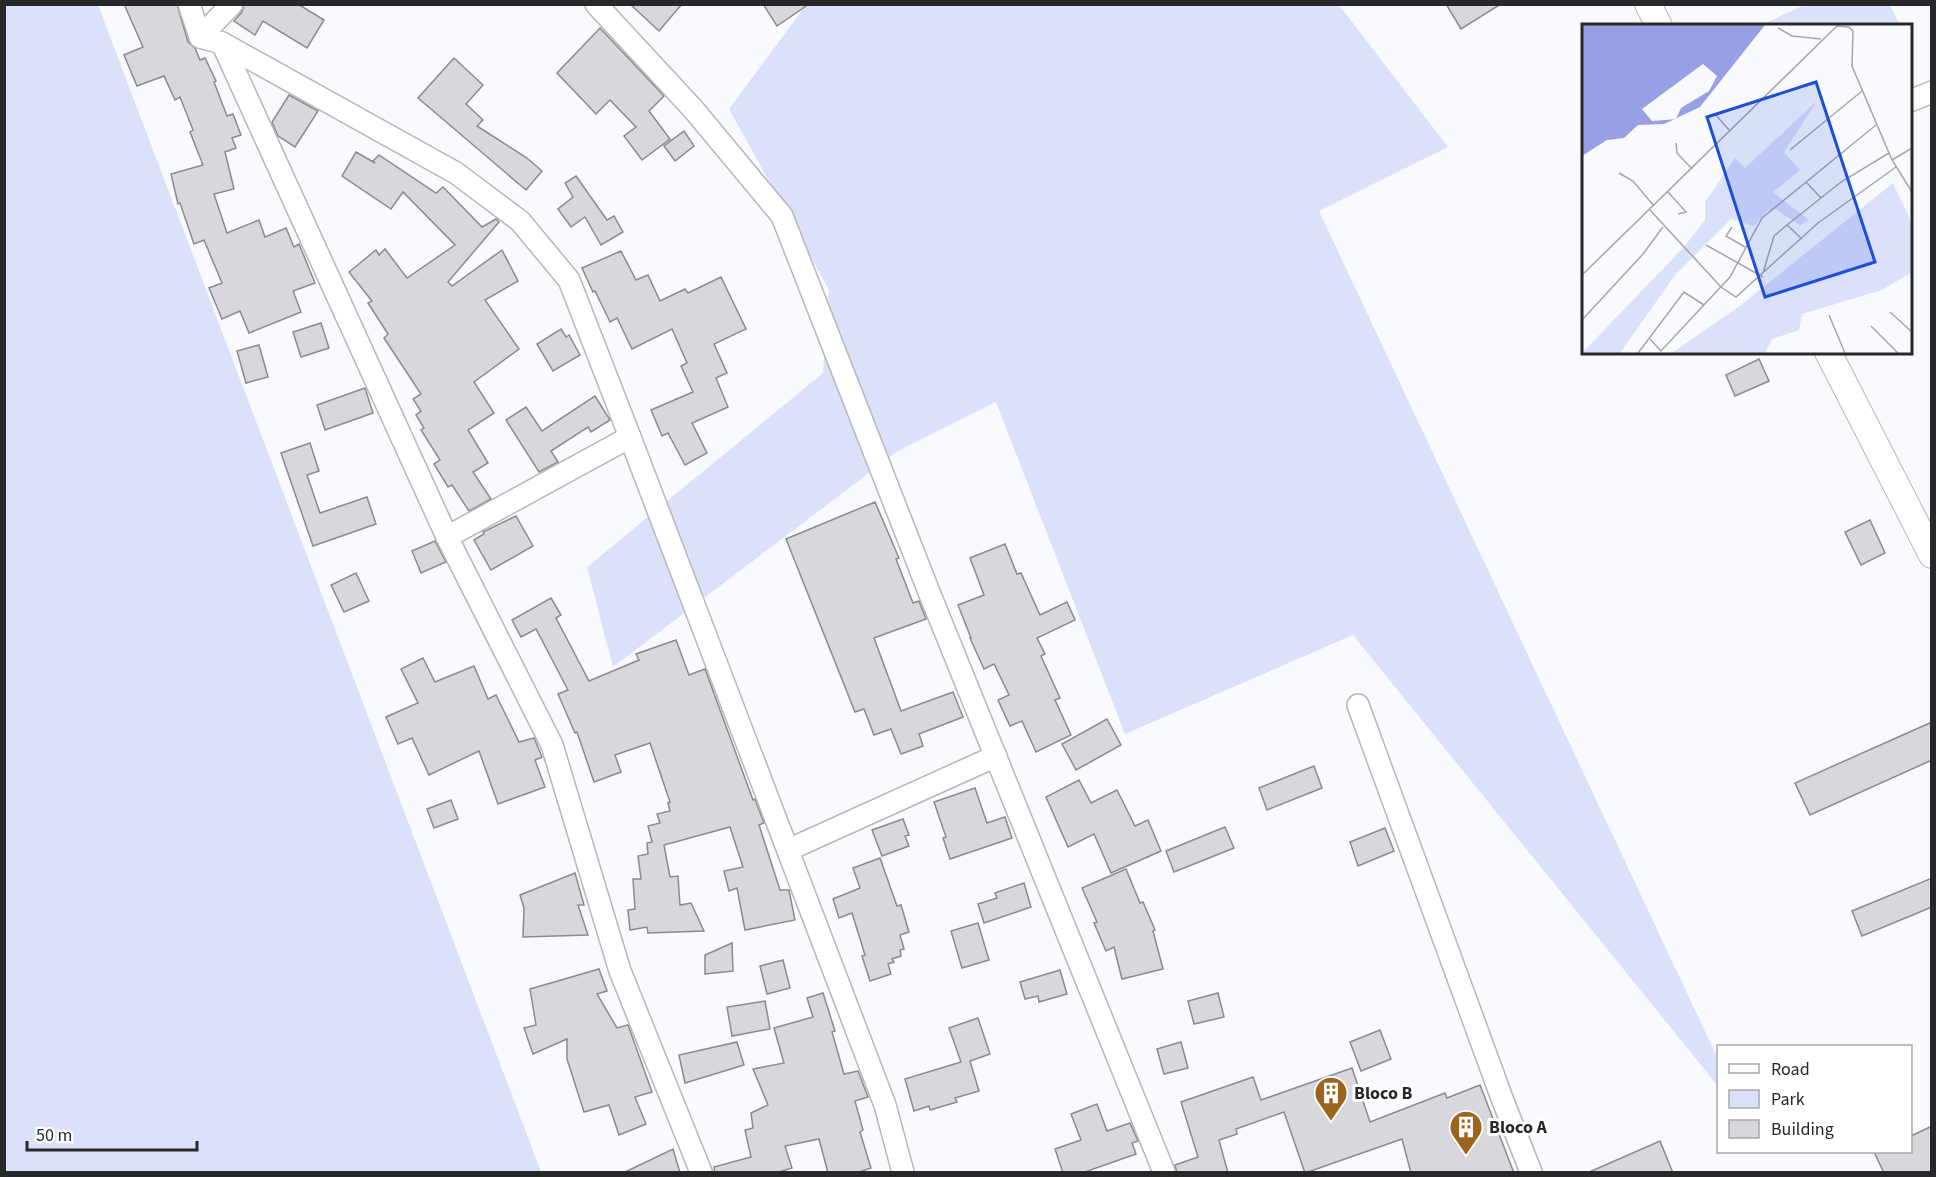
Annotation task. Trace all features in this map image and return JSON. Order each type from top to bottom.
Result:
[{"type":"street","points":[[189,4],[200,37]]},
{"type":"street","points":[[200,37],[232,4]]},
{"type":"street","points":[[596,4],[694,110],[782,216],[1164,1173]]},
{"type":"street","points":[[1648,4],[1658,24]]},
{"type":"street","points":[[200,37],[222,43],[456,173],[520,221],[569,280],[885,1105],[903,1173]]},
{"type":"street","points":[[222,43],[447,537],[552,745],[620,971],[700,1173]]},
{"type":"street","points":[[1912,101],[1932,92]]},
{"type":"street","points":[[1829,354],[1932,555]]},
{"type":"street","points":[[447,537],[630,437]]},
{"type":"street","points":[[1358,705],[1531,1173]]},
{"type":"street","points":[[788,850],[996,756]]},
{"type":"green space","points":[[5,4],[98,5],[541,1172],[5,1172]]},
{"type":"green space","points":[[1806,4],[1890,5],[1900,24],[1764,24]]},
{"type":"green space","points":[[806,5],[1339,5],[1448,147],[1319,211],[1717,1057],[1717,1085],[1353,635],[1125,734],[996,402],[898,451],[613,667],[587,567],[823,373],[829,290],[729,109]]},
{"type":"building","points":[[124,4],[177,4],[188,42],[195,48],[200,60],[205,58],[216,81],[214,82],[227,116],[233,114],[241,135],[232,138],[236,148],[225,152],[234,189],[214,194],[227,233],[259,220],[265,237],[286,228],[294,247],[299,244],[315,283],[293,291],[301,312],[249,333],[240,311],[222,319],[209,288],[222,283],[204,240],[194,244],[180,203],[178,204],[171,174],[203,165],[190,132],[193,130],[180,97],[175,100],[164,76],[137,86],[124,55],[143,47]]},
{"type":"building","points":[[244,4],[298,4],[324,20],[307,48],[263,21],[255,35],[234,21],[242,12]]},
{"type":"building","points":[[630,4],[682,4],[659,31]]},
{"type":"building","points":[[763,4],[809,4],[777,26]]},
{"type":"building","points":[[1446,4],[1501,4],[1461,29]]},
{"type":"building","points":[[600,28],[664,96],[649,111],[670,139],[642,160],[624,136],[636,127],[610,100],[596,114],[557,73]]},
{"type":"building","points":[[454,58],[483,85],[466,104],[483,120],[477,126],[527,158],[542,171],[526,190],[418,98]]},
{"type":"building","points":[[289,95],[318,111],[295,147],[278,136],[272,122]]},
{"type":"building","points":[[684,131],[694,146],[675,161],[664,146]]},
{"type":"building","points":[[356,152],[375,163],[373,161],[379,155],[436,193],[443,187],[482,227],[496,219],[499,222],[448,282],[452,286],[502,250],[518,281],[485,300],[519,349],[474,382],[494,413],[468,430],[488,463],[473,472],[491,499],[469,511],[452,485],[448,487],[434,464],[440,460],[421,430],[424,428],[416,415],[421,411],[413,399],[421,394],[384,338],[388,334],[368,303],[372,301],[349,272],[376,250],[379,255],[385,249],[407,278],[455,245],[403,192],[391,209],[342,176]]},
{"type":"building","points":[[576,176],[607,220],[614,216],[623,232],[601,245],[585,217],[571,227],[558,209],[573,197],[565,183]]},
{"type":"building","points":[[621,251],[636,280],[648,275],[660,301],[685,289],[688,293],[721,277],[746,329],[714,344],[727,373],[716,378],[728,407],[692,423],[707,453],[685,465],[668,433],[662,436],[651,410],[693,392],[681,366],[687,363],[672,329],[632,349],[617,318],[610,322],[582,268]]},
{"type":"building","points":[[321,323],[329,348],[301,357],[293,332]]},
{"type":"building","points":[[561,329],[566,337],[569,335],[580,355],[553,371],[537,344]]},
{"type":"building","points":[[259,345],[268,377],[246,383],[237,351]]},
{"type":"building","points":[[1759,359],[1769,381],[1735,396],[1726,375]]},
{"type":"building","points":[[365,388],[373,413],[325,430],[317,405]]},
{"type":"building","points":[[595,396],[610,420],[591,432],[588,427],[551,451],[558,462],[539,472],[506,420],[526,407],[542,431]]},
{"type":"building","points":[[310,443],[319,471],[307,475],[320,513],[367,497],[376,524],[313,546],[281,453]]},
{"type":"building","points":[[875,502],[899,558],[896,559],[913,603],[919,601],[926,619],[874,638],[901,711],[953,692],[963,717],[919,734],[923,746],[901,754],[891,729],[874,735],[864,709],[855,712],[786,539]]},
{"type":"building","points":[[516,516],[533,546],[491,570],[474,540],[484,534],[483,532]]},
{"type":"building","points":[[1870,520],[1885,553],[1861,565],[1845,532]]},
{"type":"building","points":[[435,541],[446,562],[421,573],[412,551]]},
{"type":"building","points":[[1005,544],[1017,574],[1021,573],[1040,615],[1067,602],[1075,620],[1037,638],[1045,654],[1041,656],[1060,698],[1055,700],[1071,735],[1036,752],[1022,721],[1010,726],[998,700],[1009,695],[994,664],[984,669],[958,605],[984,595],[970,558]]},
{"type":"building","points":[[356,573],[369,601],[344,612],[331,585]]},
{"type":"building","points":[[551,598],[561,615],[556,618],[589,681],[639,660],[636,654],[676,640],[689,675],[705,669],[753,800],[755,799],[764,823],[759,825],[780,890],[789,890],[795,920],[745,930],[737,888],[729,891],[724,871],[743,867],[730,827],[664,845],[670,877],[678,876],[680,905],[691,903],[704,931],[648,933],[647,927],[630,930],[628,910],[635,909],[633,879],[641,879],[638,856],[648,854],[647,843],[652,842],[648,826],[660,823],[657,814],[670,811],[668,803],[670,802],[650,743],[615,755],[621,772],[594,782],[577,732],[575,733],[558,694],[568,690],[536,629],[521,637],[512,620]]},
{"type":"building","points":[[423,658],[435,682],[474,666],[488,699],[496,695],[519,742],[534,738],[542,757],[535,760],[545,787],[498,804],[479,751],[429,775],[412,738],[398,744],[386,717],[418,703],[401,669]]},
{"type":"building","points":[[1107,719],[1121,745],[1076,770],[1062,744]]},
{"type":"building","points":[[1932,722],[1932,760],[1810,815],[1795,783]]},
{"type":"building","points":[[1314,766],[1322,788],[1267,810],[1259,788]]},
{"type":"building","points":[[1079,780],[1091,803],[1117,790],[1135,826],[1148,820],[1161,851],[1111,873],[1094,834],[1068,847],[1046,797]]},
{"type":"building","points":[[975,788],[987,823],[1005,817],[1012,838],[950,859],[943,838],[946,837],[934,802]]},
{"type":"building","points":[[451,800],[458,819],[434,828],[427,809]]},
{"type":"building","points":[[903,819],[909,835],[905,836],[909,846],[882,856],[872,830]]},
{"type":"building","points":[[1225,827],[1234,848],[1174,872],[1166,851]]},
{"type":"building","points":[[1385,828],[1394,851],[1358,866],[1350,842]]},
{"type":"building","points":[[880,858],[897,906],[901,905],[909,932],[900,935],[904,949],[900,950],[901,956],[892,959],[894,962],[888,964],[891,974],[870,981],[862,956],[865,955],[852,913],[839,918],[833,899],[860,888],[853,868]]},
{"type":"building","points":[[1126,869],[1140,903],[1143,902],[1155,930],[1153,931],[1163,969],[1122,979],[1114,947],[1106,951],[1094,923],[1097,922],[1082,888]]},
{"type":"building","points":[[575,873],[584,905],[578,905],[588,935],[523,937],[524,908],[520,895]]},
{"type":"building","points":[[1932,878],[1932,907],[1862,936],[1852,911]]},
{"type":"building","points":[[1024,883],[1031,907],[984,923],[978,904],[997,898],[995,893]]},
{"type":"building","points":[[978,923],[989,960],[962,968],[951,931]]},
{"type":"building","points":[[732,943],[733,971],[705,974],[705,955]]},
{"type":"building","points":[[783,960],[790,988],[767,994],[760,966]]},
{"type":"building","points":[[599,969],[607,991],[597,994],[617,1028],[628,1025],[652,1092],[635,1097],[646,1124],[619,1135],[609,1105],[584,1112],[567,1059],[567,1039],[533,1054],[524,1028],[536,1025],[530,989]]},
{"type":"building","points":[[1060,970],[1067,994],[1039,1002],[1038,996],[1025,999],[1020,982]]},
{"type":"building","points":[[823,993],[835,1031],[832,1032],[844,1074],[858,1071],[868,1097],[855,1101],[863,1130],[860,1132],[871,1168],[856,1173],[828,1173],[819,1139],[785,1146],[792,1168],[776,1173],[715,1173],[714,1167],[751,1157],[745,1130],[753,1128],[751,1113],[768,1105],[753,1069],[784,1063],[774,1028],[813,1017],[807,998]]},
{"type":"building","points":[[1218,993],[1224,1017],[1194,1024],[1188,1001]]},
{"type":"building","points":[[765,1001],[770,1029],[732,1036],[727,1007]]},
{"type":"building","points":[[978,1018],[990,1054],[970,1061],[979,1091],[955,1098],[957,1102],[930,1110],[929,1106],[914,1111],[905,1079],[961,1062],[949,1028]]},
{"type":"building","points":[[1380,1030],[1391,1059],[1361,1071],[1350,1042]]},
{"type":"building","points":[[737,1042],[744,1065],[685,1083],[679,1055]]},
{"type":"building","points":[[1181,1042],[1188,1068],[1164,1074],[1157,1049]]},
{"type":"building","points":[[1352,1068],[1370,1122],[1445,1093],[1447,1098],[1480,1085],[1514,1173],[1411,1173],[1402,1139],[1305,1173],[1284,1112],[1236,1129],[1237,1134],[1219,1140],[1228,1173],[1177,1173],[1175,1165],[1198,1157],[1181,1102],[1253,1077],[1261,1100]]},
{"type":"building","points":[[1097,1104],[1107,1131],[1130,1123],[1138,1141],[1132,1143],[1136,1154],[1082,1173],[1063,1173],[1055,1149],[1081,1140],[1071,1114]]},
{"type":"building","points":[[1932,1126],[1932,1173],[1884,1173],[1874,1153],[1912,1153],[1912,1136]]},
{"type":"building","points":[[1660,1141],[1673,1173],[1587,1173]]},
{"type":"building","points":[[673,1149],[680,1173],[623,1173]]},
{"type":"place","name":"Bloco B","points":[[1331,1122]]},
{"type":"place","name":"Bloco A","points":[[1466,1156]]}]
